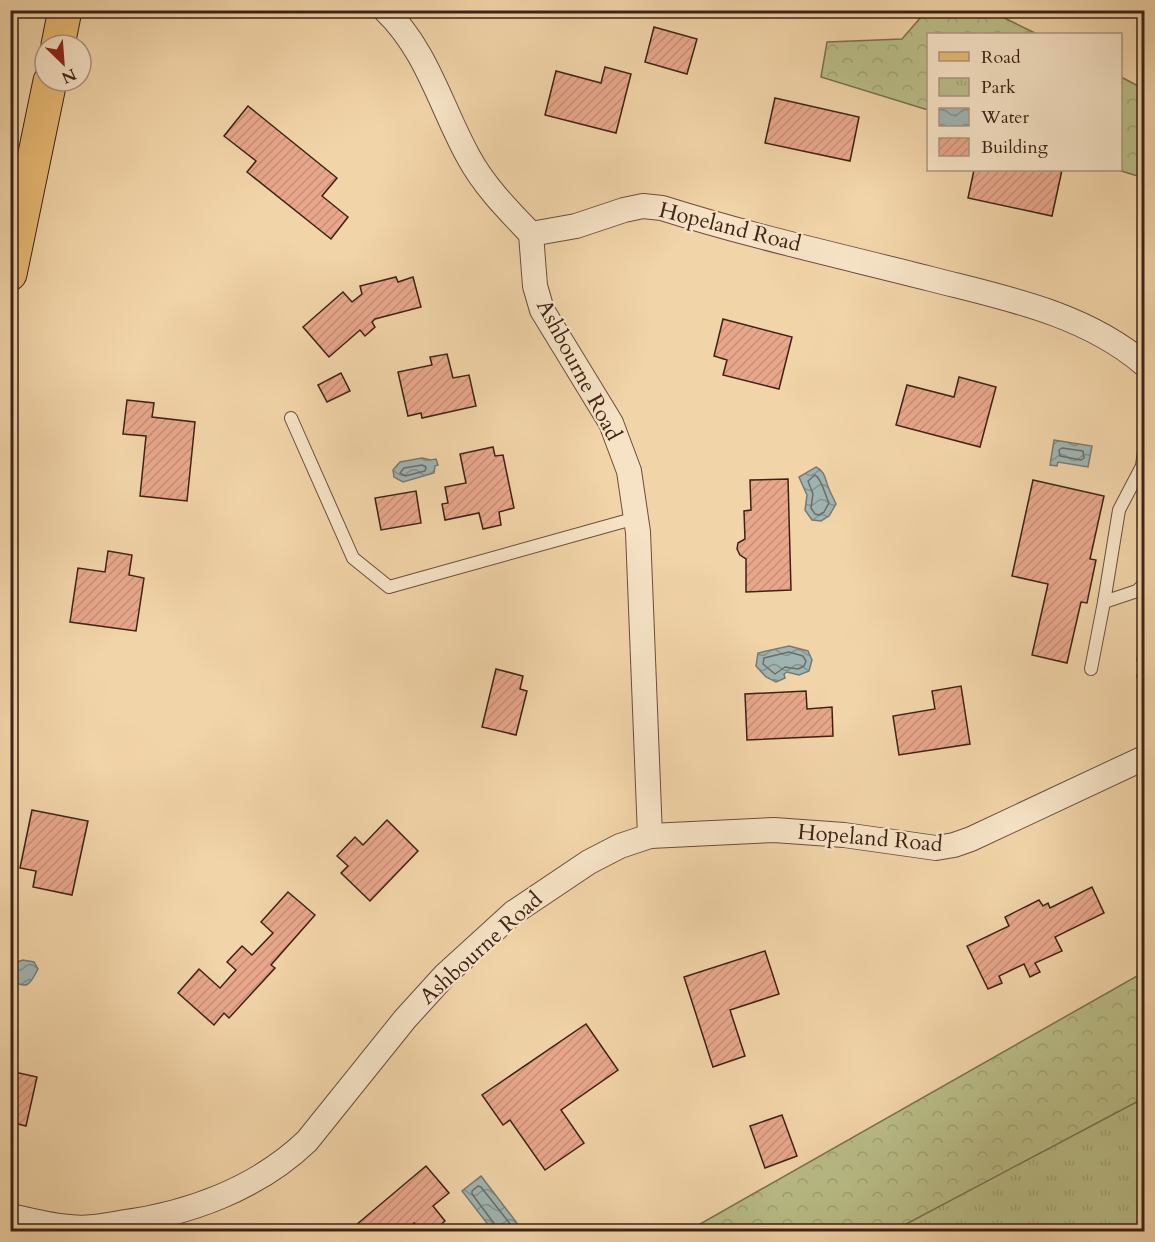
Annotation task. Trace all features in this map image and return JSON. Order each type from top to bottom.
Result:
[{"type":"main road","points":[[60,33],[65,10]]},
{"type":"main road","points":[[10,274],[48,93]]},
{"type":"street","points":[[385,10],[400,25],[423,58],[468,156],[483,181],[531,234]]},
{"type":"street","name":"Hopeland Road","points":[[531,234],[565,229],[643,206],[662,208],[1039,307],[1104,337],[1144,364]]},
{"type":"street","name":"Ashbourne Road","points":[[10,1216],[69,1227],[93,1227],[157,1218],[194,1206],[254,1181],[292,1155],[307,1141],[405,1019],[445,975],[513,913],[589,862],[620,846],[650,836],[636,518],[629,471],[611,423],[542,310],[535,286],[531,234]]},
{"type":"street","name":"Hopeland Road","points":[[650,836],[774,830],[844,835],[936,848],[945,847],[971,839],[1144,758]]},
{"type":"lane","points":[[291,418],[353,558],[389,586],[636,518]]},
{"type":"lane","points":[[1144,451],[1142,466],[1144,480]]},
{"type":"lane","points":[[1091,669],[1119,510],[1142,466]]},
{"type":"lane","points":[[1104,602],[1137,591],[1144,584]]},
{"type":"green space","points":[[927,10],[990,11],[1035,33],[927,33],[927,110],[821,77],[827,42],[902,39]]},
{"type":"green space","points":[[1122,78],[1144,89],[1144,178],[1121,171]]},
{"type":"green space","points":[[1144,972],[1144,1191],[1107,1231],[686,1232]]},
{"type":"green space","points":[[1144,1098],[1144,1231],[893,1231]]},
{"type":"water","points":[[1054,440],[1092,446],[1088,467],[1058,462],[1057,466],[1050,465]]},
{"type":"water","points":[[422,458],[436,459],[438,465],[435,466],[434,473],[403,482],[394,477],[393,470],[400,462]]},
{"type":"water","points":[[816,467],[823,474],[836,504],[829,516],[821,521],[812,520],[805,510],[807,495],[799,477]]},
{"type":"water","points":[[789,646],[808,651],[812,660],[809,671],[799,675],[787,672],[784,674],[785,678],[776,682],[766,677],[756,666],[758,653]]},
{"type":"water","points":[[11,958],[17,962],[23,960],[34,962],[38,969],[28,984],[21,985],[11,980]]},
{"type":"water","points":[[481,1176],[520,1227],[514,1231],[493,1231],[462,1191]]},
{"type":"building","points":[[654,27],[697,39],[687,74],[645,62]]},
{"type":"building","points":[[605,67],[631,74],[616,133],[545,115],[556,71],[601,83]]},
{"type":"building","points":[[775,98],[859,117],[850,161],[765,143]]},
{"type":"building","points":[[248,106],[337,178],[322,196],[348,217],[331,239],[247,172],[256,161],[224,136]]},
{"type":"building","points":[[974,171],[1062,171],[1052,216],[968,198]]},
{"type":"building","points":[[396,277],[398,282],[413,277],[421,307],[375,319],[372,322],[375,327],[365,336],[360,330],[329,357],[303,327],[343,292],[352,302],[362,294],[360,286]]},
{"type":"building","points":[[723,319],[792,337],[779,389],[723,375],[727,360],[714,356]]},
{"type":"building","points":[[447,354],[453,378],[469,375],[476,406],[422,418],[421,413],[408,416],[398,372],[432,365],[430,357]]},
{"type":"building","points":[[341,373],[350,391],[327,402],[318,385]]},
{"type":"building","points":[[959,377],[996,387],[980,447],[896,425],[907,385],[954,397]]},
{"type":"building","points":[[127,400],[154,403],[152,417],[195,422],[187,501],[140,496],[146,436],[123,434]]},
{"type":"building","points":[[493,447],[495,456],[503,455],[514,508],[499,512],[501,525],[483,529],[479,513],[445,520],[442,504],[448,503],[445,487],[466,483],[460,454]]},
{"type":"building","points":[[788,479],[791,590],[746,592],[746,559],[737,549],[738,543],[745,539],[744,511],[751,510],[750,480]]},
{"type":"building","points":[[1033,480],[1104,496],[1090,559],[1096,560],[1087,603],[1081,602],[1067,663],[1032,655],[1048,584],[1012,576]]},
{"type":"building","points":[[416,491],[421,523],[381,530],[375,498]]},
{"type":"building","points":[[108,551],[132,555],[129,575],[144,578],[136,631],[70,622],[78,568],[105,572]]},
{"type":"building","points":[[1143,625],[1144,679],[1137,677],[1140,661],[1137,660]]},
{"type":"building","points":[[496,669],[523,676],[520,689],[527,691],[516,735],[482,727]]},
{"type":"building","points":[[961,686],[970,744],[899,755],[893,716],[935,709],[932,691]]},
{"type":"building","points":[[806,691],[807,709],[832,707],[833,736],[747,740],[745,694]]},
{"type":"building","points":[[32,810],[88,821],[72,895],[33,887],[36,871],[20,868]]},
{"type":"building","points":[[387,820],[418,851],[370,901],[341,873],[348,866],[337,856],[355,837],[363,845]]},
{"type":"building","points":[[1092,887],[1104,913],[1055,937],[1062,951],[1035,963],[1040,972],[1030,977],[1024,964],[999,976],[1002,983],[988,989],[967,946],[1009,926],[1005,917],[1039,900],[1043,906],[1048,903],[1050,908]]},
{"type":"building","points":[[288,892],[315,915],[271,965],[275,968],[229,1018],[224,1013],[214,1025],[178,993],[199,969],[220,988],[236,970],[227,962],[242,946],[252,955],[273,933],[261,922]]},
{"type":"building","points":[[765,951],[779,994],[730,1010],[745,1056],[713,1067],[684,977]]},
{"type":"building","points":[[586,1024],[618,1070],[561,1110],[584,1143],[545,1170],[510,1120],[503,1125],[482,1095]]},
{"type":"building","points":[[10,1071],[37,1077],[26,1126],[10,1122]]},
{"type":"building","points":[[782,1115],[797,1156],[765,1168],[750,1126]]},
{"type":"building","points":[[426,1166],[449,1193],[433,1206],[445,1221],[432,1232],[421,1232],[414,1223],[406,1232],[362,1232],[356,1225]]}]
